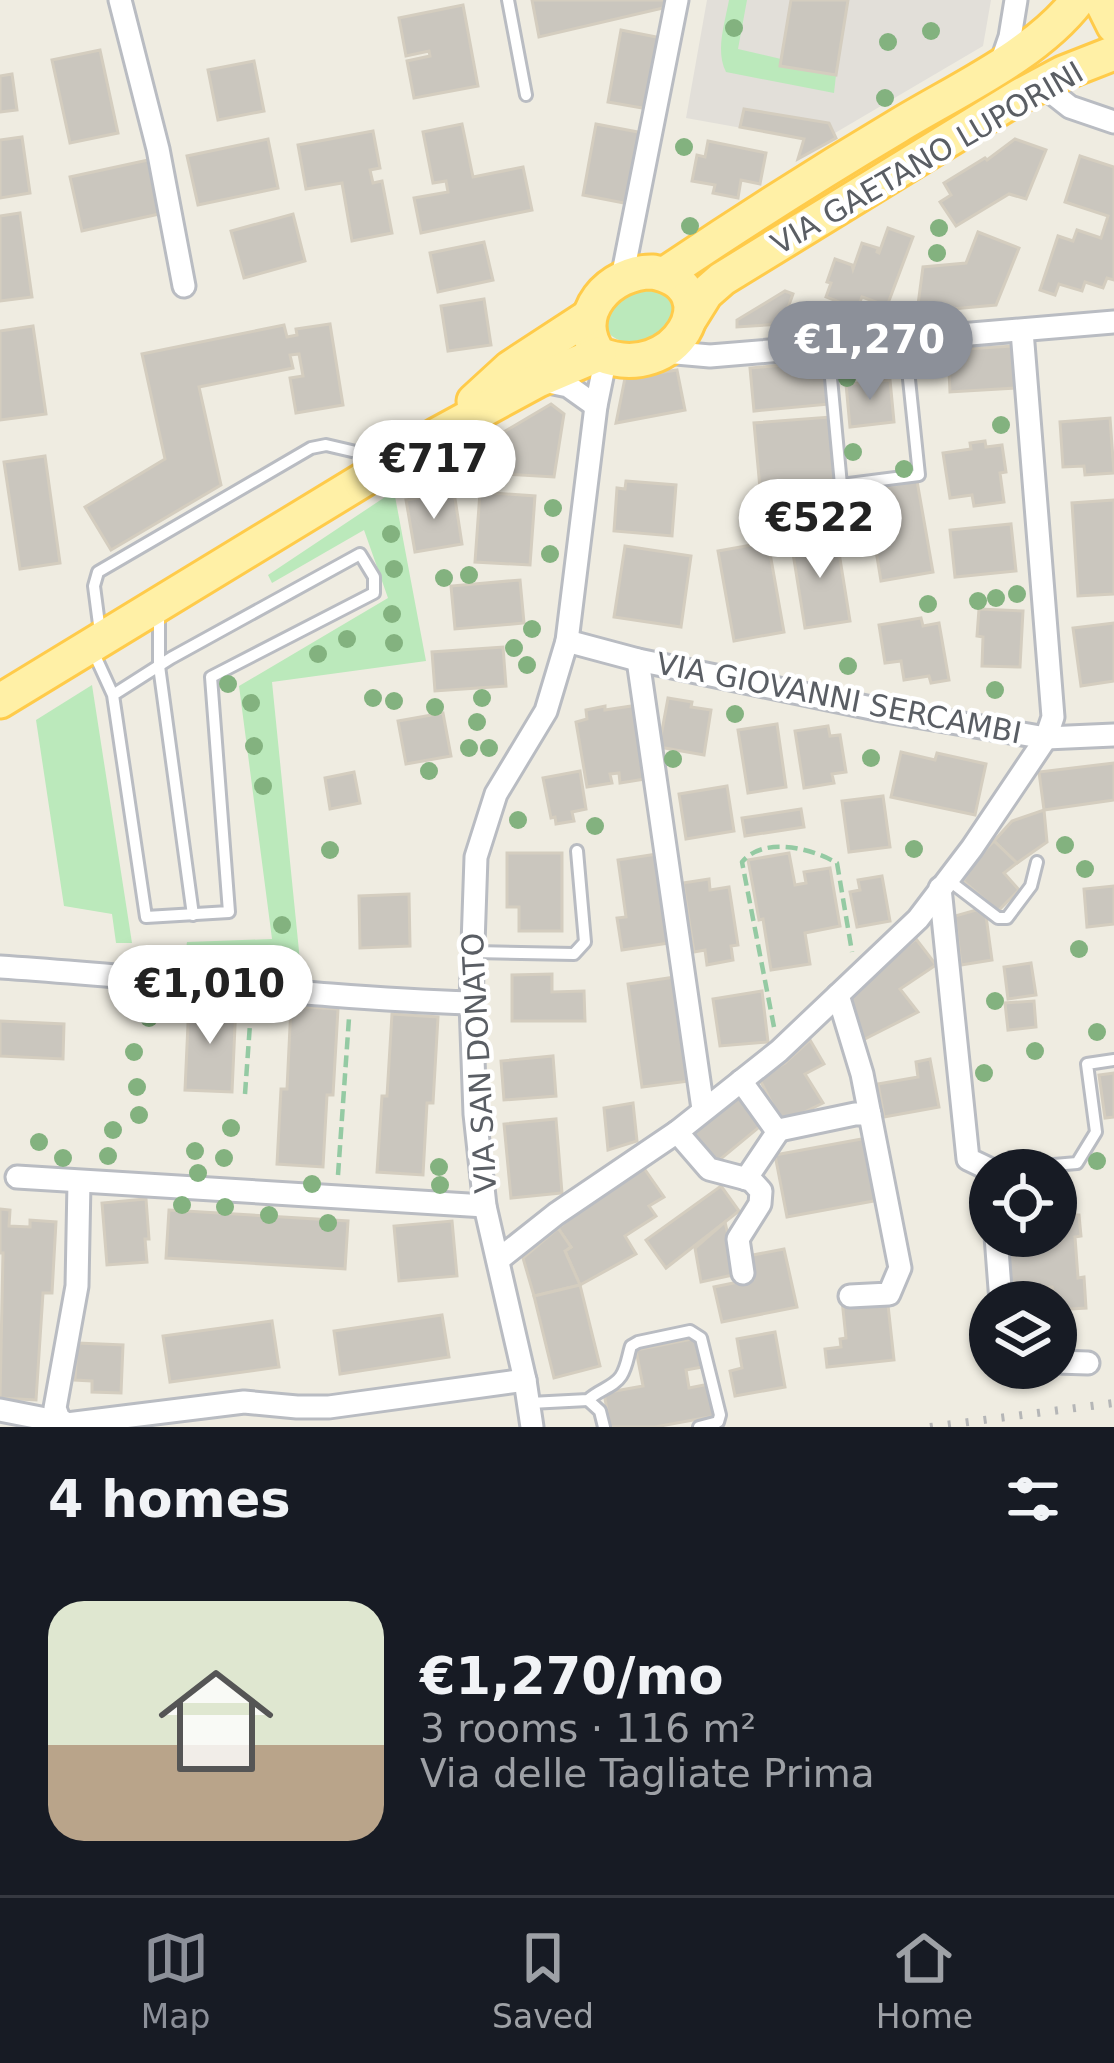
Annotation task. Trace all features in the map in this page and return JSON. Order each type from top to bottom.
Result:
[{"type":"main road","name":"VIA GAETANO LUPORINI","points":[[622,278],[643,272],[665,274],[746,218],[1001,64],[1062,21],[1078,0]]},
{"type":"main road","points":[[1101,0],[1114,26]]},
{"type":"main road","name":"VIA GAETANO LUPORINI","points":[[664,352],[686,331],[706,293],[722,279],[1042,85],[1114,53]]},
{"type":"main road","points":[[665,274],[685,291],[691,316]]},
{"type":"main road","points":[[437,435],[510,368],[588,317],[599,298],[622,278]]},
{"type":"main road","points":[[588,317],[589,335],[602,356]]},
{"type":"main road","points":[[0,701],[437,435],[538,380],[602,356],[629,362],[664,352]]},
{"type":"street","points":[[119,0],[158,149],[184,286]]},
{"type":"street","points":[[622,278],[677,0]]},
{"type":"street","points":[[1001,64],[1016,0]]},
{"type":"street","points":[[1042,85],[1070,107],[1114,122]]},
{"type":"street","points":[[664,352],[710,356],[1114,322]]},
{"type":"street","points":[[498,1260],[779,1051],[918,919],[1046,737],[1053,717],[1022,332]]},
{"type":"street","name":"VIA SAN DONATO","points":[[532,1427],[485,1206],[475,1114],[471,952],[476,857],[496,794],[546,711],[567,641],[602,356]]},
{"type":"street","points":[[538,380],[568,386],[596,406]]},
{"type":"street","name":"VIA GIOVANNI SERCAMBI","points":[[567,641],[886,711],[1046,737],[1114,735]]},
{"type":"street","points":[[638,660],[703,1109]]},
{"type":"street","points":[[944,884],[969,1159]]},
{"type":"street","points":[[0,967],[471,1004]]},
{"type":"street","points":[[838,995],[862,1074],[900,1268],[889,1294],[850,1296]]},
{"type":"street","points":[[741,1081],[779,1130]]},
{"type":"street","points":[[746,1179],[779,1130],[870,1114]]},
{"type":"street","points":[[676,1132],[709,1169],[756,1183],[760,1191],[760,1204],[738,1239],[743,1273]]},
{"type":"street","points":[[17,1177],[485,1206]]},
{"type":"street","points":[[67,1424],[55,1408],[75,1306],[79,1182]]},
{"type":"street","points":[[1077,1363],[1088,1363]]},
{"type":"street","points":[[0,1410],[67,1424],[244,1402],[329,1407],[527,1392]]},
{"type":"lane","points":[[508,0],[526,94]]},
{"type":"lane","points":[[828,346],[841,485],[919,475],[905,341]]},
{"type":"lane","points":[[113,695],[360,554],[374,577],[374,593],[212,677],[229,912],[146,917],[113,695],[96,644],[94,586],[98,572],[311,448],[326,446],[394,461]]},
{"type":"lane","points":[[158,606],[159,666],[193,915]]},
{"type":"lane","points":[[471,952],[574,954],[584,942],[577,851]]},
{"type":"lane","points":[[944,884],[998,918],[1007,918],[1031,886],[1037,862]]},
{"type":"lane","points":[[1077,1163],[1096,1132],[1087,1064],[1114,1060]]},
{"type":"lane","points":[[588,1400],[621,1376],[632,1346],[690,1331],[701,1338],[720,1414],[718,1422],[699,1427]]},
{"type":"lane","points":[[527,1392],[588,1400],[600,1411],[604,1427]]},
{"type":"path","points":[[779,1051],[742,862],[750,852],[792,847],[837,863],[856,975]]},
{"type":"path","points":[[244,1094],[252,987]]},
{"type":"path","points":[[337,1198],[350,996]]},
{"type":"shaded area","points":[[707,0],[991,0],[983,46],[798,159],[804,139],[686,118]]},
{"type":"green space","points":[[729,0],[747,0],[738,49],[781,59],[780,66],[836,75],[834,93],[726,72],[721,46]]},
{"type":"green space","points":[[656,288],[672,307],[664,327],[631,343],[610,334],[606,320],[621,299]]},
{"type":"green space","points":[[394,491],[426,661],[272,682],[301,971],[184,962],[187,942],[272,939],[239,686],[388,598],[364,530],[272,583],[268,575]]},
{"type":"green space","points":[[92,685],[132,943],[116,943],[112,914],[64,906],[36,720]]},
{"type":"building","points":[[532,0],[665,0],[663,8],[539,37]]},
{"type":"building","points":[[791,0],[848,0],[836,75],[780,66]]},
{"type":"building","points":[[463,5],[478,86],[414,98],[407,61],[430,56],[429,51],[406,56],[399,18]]},
{"type":"building","points":[[621,30],[661,38],[648,109],[608,102]]},
{"type":"building","points":[[100,50],[118,133],[70,143],[52,60]]},
{"type":"building","points":[[254,61],[264,111],[218,120],[208,70]]},
{"type":"building","points":[[12,74],[17,110],[0,112],[0,76]]},
{"type":"building","points":[[744,109],[829,123],[836,138],[798,159],[804,139],[740,127]]},
{"type":"building","points":[[462,124],[473,177],[523,167],[532,210],[421,233],[414,198],[448,192],[446,181],[433,183],[423,132]]},
{"type":"building","points":[[596,124],[643,133],[629,204],[583,195]]},
{"type":"building","points":[[373,131],[380,168],[370,170],[373,183],[382,181],[392,233],[352,241],[342,183],[306,189],[298,145]]},
{"type":"building","points":[[22,137],[30,193],[0,198],[0,140]]},
{"type":"building","points":[[268,139],[278,188],[198,205],[187,156]]},
{"type":"building","points":[[1015,139],[1046,150],[1026,199],[1009,194],[956,226],[940,202],[951,195],[944,183]]},
{"type":"building","points":[[708,141],[766,153],[760,184],[741,180],[738,198],[713,193],[715,185],[692,181],[697,155],[705,157]]},
{"type":"building","points":[[1080,156],[1114,167],[1114,280],[1107,278],[1103,288],[1085,282],[1082,291],[1059,284],[1055,295],[1040,290],[1058,236],[1073,241],[1077,230],[1101,238],[1108,216],[1065,202]]},
{"type":"building","points":[[148,160],[159,214],[82,231],[70,177]]},
{"type":"building","points":[[20,213],[32,297],[0,301],[0,216]]},
{"type":"building","points":[[293,214],[305,261],[244,278],[231,231]]},
{"type":"building","points":[[888,228],[913,237],[887,306],[862,297],[857,309],[826,297],[835,259],[853,269],[862,243],[878,248],[879,253]]},
{"type":"building","points":[[978,232],[1019,248],[996,305],[917,312],[923,267],[966,263]]},
{"type":"building","points":[[484,242],[493,280],[438,292],[430,253]]},
{"type":"building","points":[[785,291],[793,294],[782,324],[737,327],[737,320]]},
{"type":"building","points":[[484,299],[491,345],[448,351],[441,306]]},
{"type":"building","points":[[330,324],[343,405],[296,413],[290,378],[303,376],[299,354],[290,355],[293,368],[199,387],[221,485],[111,550],[85,507],[165,459],[142,354],[284,325],[287,337],[297,335],[296,329]]},
{"type":"building","points":[[33,326],[46,414],[0,420],[0,331]]},
{"type":"building","points":[[1013,346],[1015,388],[950,392],[948,350]]},
{"type":"building","points":[[826,361],[830,404],[754,411],[750,368]]},
{"type":"building","points":[[677,370],[685,410],[616,423],[625,378]]},
{"type":"building","points":[[890,380],[894,422],[850,427],[846,384]]},
{"type":"building","points":[[551,404],[564,414],[554,477],[485,473],[480,446]]},
{"type":"building","points":[[830,417],[837,503],[762,510],[754,423]]},
{"type":"building","points":[[1110,418],[1114,473],[1085,475],[1084,466],[1063,467],[1060,422]]},
{"type":"building","points":[[985,441],[986,447],[1002,445],[1004,502],[974,506],[972,495],[950,498],[943,453],[971,449],[970,443]]},
{"type":"building","points":[[45,456],[60,563],[20,569],[4,462]]},
{"type":"building","points":[[626,481],[676,485],[672,536],[614,531],[617,488],[625,489]]},
{"type":"building","points":[[917,481],[933,572],[881,581],[866,490]]},
{"type":"building","points":[[454,492],[462,544],[415,552],[406,500]]},
{"type":"building","points":[[480,492],[535,496],[530,565],[475,562]]},
{"type":"building","points":[[1114,500],[1114,594],[1078,596],[1072,503]]},
{"type":"building","points":[[1011,524],[1016,571],[955,577],[950,530]]},
{"type":"building","points":[[836,534],[850,621],[805,628],[791,541]]},
{"type":"building","points":[[768,542],[784,632],[734,641],[718,551]]},
{"type":"building","points":[[625,546],[691,556],[681,627],[614,617]]},
{"type":"building","points":[[520,580],[524,623],[455,629],[451,586]]},
{"type":"building","points":[[979,609],[1023,611],[1020,667],[982,666]]},
{"type":"building","points":[[921,618],[923,626],[939,623],[949,680],[931,683],[929,676],[904,680],[901,661],[885,663],[879,625]]},
{"type":"building","points":[[1114,623],[1114,681],[1081,686],[1073,628]]},
{"type":"building","points":[[503,647],[506,686],[435,691],[432,652]]},
{"type":"building","points":[[668,698],[711,710],[704,755],[659,747]]},
{"type":"building","points":[[638,705],[651,778],[620,783],[619,773],[610,774],[612,783],[587,787],[576,722],[587,719],[586,710]]},
{"type":"building","points":[[443,713],[451,756],[406,764],[398,721]]},
{"type":"building","points":[[777,724],[786,787],[748,793],[738,730]]},
{"type":"building","points":[[828,726],[830,736],[840,735],[846,772],[832,774],[834,783],[804,788],[795,731]]},
{"type":"building","points":[[901,752],[935,760],[937,753],[986,764],[975,815],[891,797]]},
{"type":"building","points":[[1114,763],[1114,800],[1044,810],[1039,772]]},
{"type":"building","points":[[580,771],[586,809],[572,812],[574,821],[556,824],[543,778]]},
{"type":"building","points":[[354,772],[360,803],[330,809],[325,778]]},
{"type":"building","points":[[727,786],[734,831],[686,839],[679,794]]},
{"type":"building","points":[[883,796],[890,847],[849,852],[842,801]]},
{"type":"building","points":[[801,809],[804,827],[745,836],[742,818]]},
{"type":"building","points":[[1044,810],[1047,842],[1017,863],[994,841],[1012,821]]},
{"type":"building","points":[[994,841],[1017,863],[1004,873],[1019,890],[998,911],[963,881]]},
{"type":"building","points":[[507,853],[562,853],[562,931],[519,931],[519,907],[507,907]]},
{"type":"building","points":[[789,853],[795,885],[806,883],[804,872],[830,868],[840,926],[805,933],[810,964],[771,970],[748,860]]},
{"type":"building","points":[[657,854],[669,943],[622,950],[617,918],[626,917],[618,860]]},
{"type":"building","points":[[882,876],[890,921],[857,927],[850,892],[860,890],[858,880]]},
{"type":"building","points":[[709,879],[710,890],[729,887],[738,945],[731,946],[733,960],[707,965],[705,950],[694,952],[683,883]]},
{"type":"building","points":[[1114,886],[1114,924],[1087,927],[1084,889]]},
{"type":"building","points":[[409,894],[410,946],[360,948],[359,896]]},
{"type":"building","points":[[976,910],[986,916],[992,960],[961,965],[955,916]]},
{"type":"building","points":[[916,939],[936,965],[900,989],[918,1012],[861,1041],[846,999]]},
{"type":"building","points":[[1031,963],[1036,995],[1008,999],[1004,967]]},
{"type":"building","points":[[552,974],[552,992],[584,991],[585,1021],[512,1021],[512,975]]},
{"type":"building","points":[[675,977],[689,1081],[642,1087],[628,984]]},
{"type":"building","points":[[762,991],[768,1042],[720,1046],[713,999]]},
{"type":"building","points":[[1034,1001],[1036,1027],[1008,1030],[1005,1003]]},
{"type":"building","points":[[189,1002],[236,1004],[232,1092],[185,1090]]},
{"type":"building","points":[[291,1006],[338,1009],[323,1167],[277,1164]]},
{"type":"building","points":[[392,1014],[438,1017],[423,1175],[377,1172]]},
{"type":"building","points":[[0,1021],[64,1024],[63,1059],[0,1056]]},
{"type":"building","points":[[810,1040],[824,1064],[805,1074],[823,1103],[782,1123],[759,1078]]},
{"type":"building","points":[[553,1056],[556,1096],[504,1100],[501,1061]]},
{"type":"building","points":[[930,1059],[939,1107],[884,1117],[878,1084],[918,1077],[916,1062]]},
{"type":"building","points":[[1114,1073],[1114,1117],[1105,1118],[1099,1075]]},
{"type":"building","points":[[735,1091],[763,1124],[717,1162],[689,1130]]},
{"type":"building","points":[[633,1103],[637,1141],[608,1150],[604,1108]]},
{"type":"building","points":[[556,1119],[562,1193],[511,1198],[504,1124]]},
{"type":"building","points":[[867,1138],[879,1200],[787,1217],[775,1155]]},
{"type":"building","points":[[641,1164],[664,1197],[649,1206],[656,1216],[625,1236],[636,1254],[580,1285],[565,1251],[571,1247],[558,1228]]},
{"type":"building","points":[[721,1186],[739,1211],[666,1268],[646,1240]]},
{"type":"building","points":[[146,1199],[147,1262],[107,1265],[102,1203]]},
{"type":"building","points":[[0,1209],[10,1210],[9,1226],[30,1227],[30,1220],[56,1222],[52,1293],[43,1293],[36,1400],[0,1398]]},
{"type":"building","points":[[169,1210],[348,1221],[345,1269],[166,1258]]},
{"type":"building","points":[[452,1221],[457,1276],[399,1281],[394,1226]]},
{"type":"building","points":[[725,1222],[737,1274],[701,1282],[695,1248]]},
{"type":"building","points":[[558,1228],[571,1247],[565,1251],[580,1285],[534,1296],[523,1258]]},
{"type":"building","points":[[784,1249],[797,1307],[722,1322],[714,1287],[753,1279],[748,1256]]},
{"type":"building","points":[[1008,1257],[1076,1257],[1078,1278],[1084,1277],[1086,1308],[1077,1309],[1077,1281],[1010,1281]]},
{"type":"building","points":[[580,1285],[600,1366],[554,1378],[534,1296]]},
{"type":"building","points":[[869,1297],[870,1306],[888,1305],[894,1360],[827,1367],[825,1349],[841,1347],[840,1339],[846,1338],[842,1300]]},
{"type":"building","points":[[442,1315],[449,1357],[340,1374],[334,1331]]},
{"type":"building","points":[[272,1321],[279,1367],[170,1382],[163,1336]]},
{"type":"building","points":[[775,1332],[785,1387],[735,1396],[730,1371],[742,1368],[737,1339]]},
{"type":"building","points":[[697,1338],[702,1367],[686,1370],[689,1388],[709,1384],[715,1416],[655,1427],[610,1427],[604,1393],[643,1386],[636,1350]]},
{"type":"building","points":[[77,1343],[123,1345],[121,1393],[92,1392],[92,1381],[75,1380]]},
{"type":"railway","points":[[930,1427],[1114,1403]]}]
